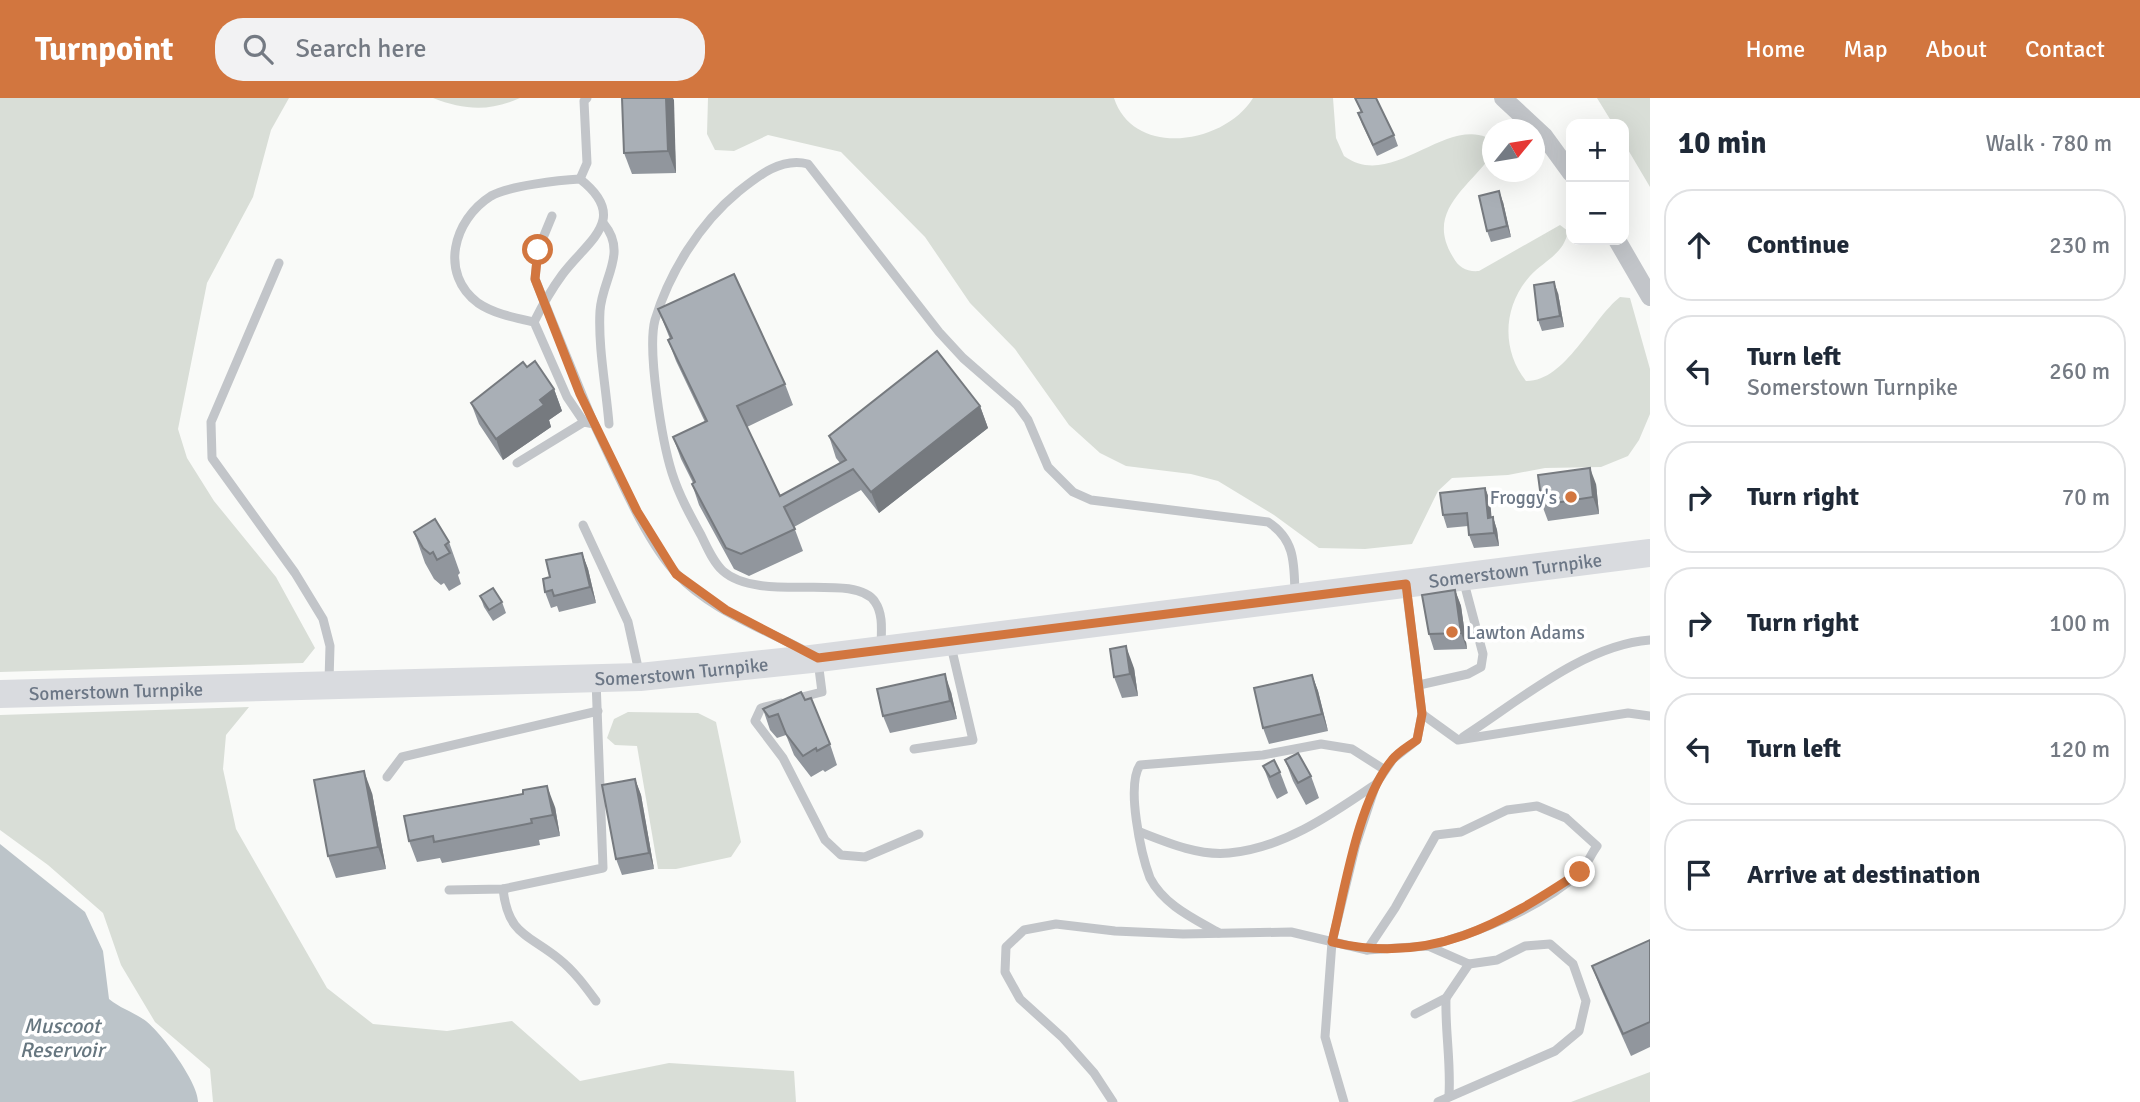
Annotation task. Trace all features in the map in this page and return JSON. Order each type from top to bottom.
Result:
[{"type":"main road","name":"Somerstown Turnpike","points":[[0,694],[640,677],[818,658],[1650,552]]},
{"type":"street","points":[[1503,98],[1544,136],[1566,166]]},
{"type":"street","points":[[1620,245],[1650,297]]},
{"type":"lane","points":[[580,179],[587,163],[584,101],[587,98]]},
{"type":"lane","points":[[881,649],[882,621],[874,600],[862,592],[834,587],[770,589],[738,581],[722,570],[682,502],[671,470],[654,366],[655,322],[698,233],[721,206],[755,178],[794,160],[808,164],[939,332],[1017,405],[1028,420],[1048,467],[1060,481],[1091,500],[1268,522],[1283,534],[1294,553],[1295,597]]},
{"type":"lane","points":[[580,179],[592,189],[603,207],[604,224],[595,241],[562,274],[534,322],[505,315],[478,303],[457,278],[454,240],[466,221],[492,196],[558,180],[580,179]]},
{"type":"lane","points":[[552,216],[538,250],[535,279],[594,424],[637,511],[676,574],[726,610],[818,658],[822,692],[761,708],[755,721],[783,758],[825,839],[841,855],[865,857],[919,834]]},
{"type":"lane","points":[[604,224],[614,236],[614,255],[600,309],[609,424]]},
{"type":"lane","points":[[279,262],[211,422],[212,458],[295,573],[323,619],[330,646],[329,686]]},
{"type":"lane","points":[[534,322],[568,397],[584,422]]},
{"type":"lane","points":[[517,463],[584,422],[594,424]]},
{"type":"lane","points":[[583,524],[628,622],[640,677]]},
{"type":"lane","points":[[1419,685],[1468,674],[1481,667],[1483,654],[1462,578]]},
{"type":"lane","points":[[1345,1102],[1325,1037],[1332,942],[1356,844],[1376,784],[1393,758],[1417,740],[1422,714],[1406,584]]},
{"type":"lane","points":[[1458,740],[1547,680],[1584,659],[1650,639]]},
{"type":"lane","points":[[914,749],[973,740],[950,640]]},
{"type":"lane","points":[[449,890],[503,889],[603,868],[596,679]]},
{"type":"lane","points":[[387,777],[402,757],[598,711]]},
{"type":"lane","points":[[1422,714],[1458,740],[1628,713],[1650,716]]},
{"type":"lane","points":[[1220,933],[1176,908],[1156,890],[1146,867],[1134,793],[1134,773],[1140,765],[1262,755],[1321,744],[1352,749],[1385,770]]},
{"type":"lane","points":[[1140,832],[1183,849],[1228,854],[1280,841],[1333,813],[1376,784]]},
{"type":"lane","points":[[1113,1102],[1094,1073],[1063,1038],[1020,999],[1005,972],[1006,947],[1024,930],[1056,924],[1115,931],[1291,932],[1367,950],[1428,946],[1473,934],[1528,906],[1580,872],[1597,846],[1566,818],[1538,806],[1507,810],[1461,832],[1436,835],[1395,908],[1367,950]]},
{"type":"lane","points":[[503,889],[505,909],[516,928],[536,946],[558,958],[596,1000]]},
{"type":"lane","points":[[1428,946],[1469,964],[1497,960],[1525,946],[1550,944],[1573,964],[1586,1001],[1579,1031],[1555,1051],[1438,1102]]},
{"type":"lane","points":[[1415,1014],[1446,998],[1469,964]]},
{"type":"lane","points":[[1446,998],[1445,1030],[1451,1062],[1449,1095]]},
{"type":"shaded area","points":[[0,98],[289,98],[271,130],[253,197],[207,283],[178,429],[187,458],[214,501],[276,577],[315,648],[303,663],[0,672]]},
{"type":"shaded area","points":[[433,98],[520,98],[498,106],[477,108]]},
{"type":"shaded area","points":[[708,98],[1114,98],[1125,117],[1140,130],[1159,137],[1180,138],[1202,134],[1222,126],[1240,114],[1253,98],[1333,98],[1336,138],[1344,156],[1362,164],[1379,165],[1398,160],[1469,134],[1482,136],[1482,167],[1453,202],[1444,227],[1446,241],[1458,264],[1467,270],[1479,271],[1560,225],[1566,230],[1566,239],[1558,251],[1530,276],[1514,301],[1508,328],[1512,356],[1518,369],[1526,381],[1540,379],[1553,371],[1577,348],[1620,297],[1630,298],[1650,369],[1650,414],[1639,440],[1628,456],[1601,467],[1545,468],[1508,475],[1452,478],[1438,491],[1412,544],[1365,549],[1319,548],[1274,515],[1218,481],[1191,474],[1126,466],[1100,453],[1069,425],[1015,349],[970,303],[925,237],[841,152],[768,135],[734,151],[715,150],[707,134]]},
{"type":"shaded area","points":[[1597,98],[1650,98],[1650,187],[1629,151],[1629,119],[1610,119]]},
{"type":"shaded area","points":[[249,707],[226,735],[223,769],[236,829],[327,988],[373,1024],[447,1031],[512,1021],[580,1081],[669,1063],[794,1071],[796,1102],[213,1102],[210,1069],[155,1022],[121,965],[103,913],[48,865],[0,830],[0,715]]},
{"type":"shaded area","points":[[628,712],[698,713],[716,722],[741,842],[731,857],[676,869],[658,869],[637,746],[615,745],[607,738],[614,719]]},
{"type":"shaded area","points":[[1650,1072],[1650,1102],[1571,1102]]},
{"type":"water","name":"Muscoot Reservoir","points":[[0,844],[85,912],[103,951],[109,999],[143,1019],[158,1034],[185,1070],[197,1093],[198,1102],[0,1102]]},
{"type":"building","points":[[622,98],[666,98],[668,151],[624,153]]},
{"type":"building","points":[[1355,98],[1376,98],[1394,135],[1373,145],[1358,113],[1362,112]]},
{"type":"building","points":[[1499,191],[1507,226],[1487,231],[1479,196]]},
{"type":"building","points":[[734,274],[785,384],[737,406],[780,496],[846,460],[829,436],[937,351],[980,406],[871,492],[853,469],[784,507],[795,529],[741,554],[726,548],[692,484],[695,482],[673,437],[707,421],[668,340],[672,338],[658,309]]},
{"type":"building","points":[[1554,282],[1560,316],[1538,320],[1534,285]]},
{"type":"building","points":[[535,361],[554,389],[540,400],[544,405],[496,439],[471,403],[523,362],[527,367]]},
{"type":"building","points":[[1590,468],[1593,497],[1542,505],[1538,475]]},
{"type":"building","points":[[1485,488],[1488,518],[1493,517],[1494,533],[1469,535],[1467,513],[1443,515],[1440,493]]},
{"type":"building","points":[[435,519],[449,542],[445,545],[450,553],[437,560],[433,552],[430,554],[423,548],[414,532]]},
{"type":"building","points":[[582,553],[590,587],[554,596],[552,590],[545,592],[543,579],[550,577],[546,560]]},
{"type":"building","points":[[493,588],[502,602],[489,610],[480,596]]},
{"type":"building","points":[[1455,590],[1461,633],[1429,634],[1422,595]]},
{"type":"building","points":[[1126,646],[1130,674],[1114,677],[1110,649]]},
{"type":"building","points":[[945,674],[950,701],[883,716],[877,689]]},
{"type":"building","points":[[1312,675],[1322,714],[1263,728],[1254,688]]},
{"type":"building","points":[[801,692],[805,700],[811,698],[830,744],[803,756],[786,734],[778,714],[769,717],[763,709]]},
{"type":"building","points":[[1298,753],[1311,776],[1298,783],[1285,760]]},
{"type":"building","points":[[1274,760],[1280,772],[1270,777],[1263,766]]},
{"type":"building","points":[[364,771],[378,847],[328,856],[314,780]]},
{"type":"building","points":[[635,779],[649,853],[616,859],[602,785]]},
{"type":"building","points":[[547,786],[553,815],[531,819],[532,823],[434,842],[433,836],[409,841],[404,816],[523,794],[523,790]]},
{"type":"building","points":[[1650,940],[1650,1022],[1623,1034],[1592,966]]},
{"type":"place","name":"Froggy's","points":[[1571,497]]},
{"type":"place","name":"Lawton Adams","points":[[1452,632]]},
{"type":"route","points":[[538,250],[535,279],[580,394],[637,511],[676,574],[726,610],[818,658],[1406,584],[1422,714],[1417,740],[1393,758],[1376,784],[1356,844],[1332,942],[1367,950],[1428,946],[1473,934],[1528,906],[1580,872]]}]
